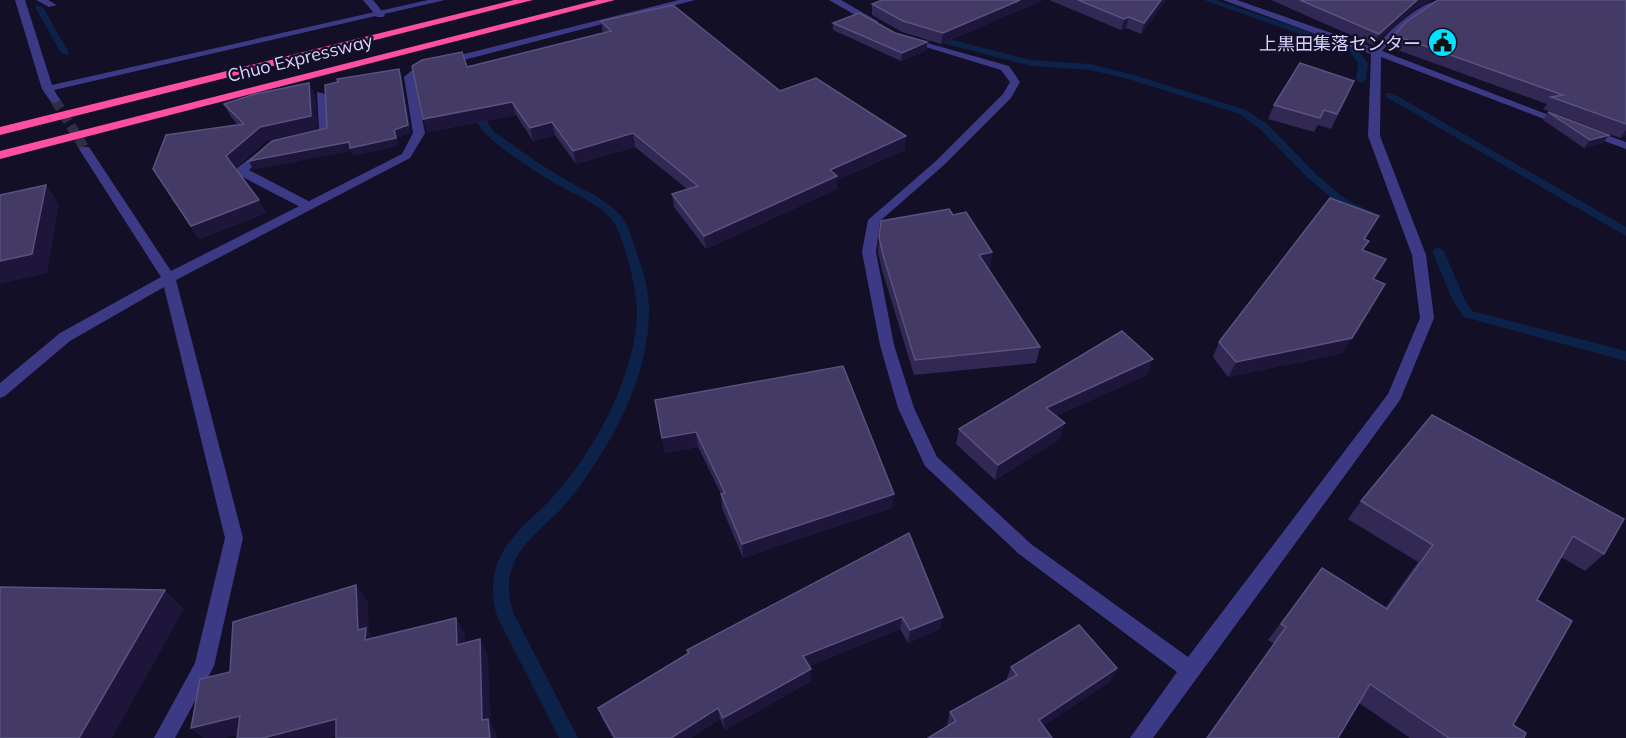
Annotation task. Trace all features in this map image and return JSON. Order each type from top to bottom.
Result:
[{"type":"highway","name":"Chuo Expressway","points":[[0,131],[197,80],[528,0]]},
{"type":"highway","name":"Chuo Expressway","points":[[0,154],[610,0]]},
{"type":"street","points":[[20,0],[29,20],[47,89],[55,100]]},
{"type":"street","points":[[41,0],[52,5]]},
{"type":"street","points":[[368,0],[380,15]]},
{"type":"street","points":[[47,89],[440,0]]},
{"type":"street","points":[[0,392],[65,337],[169,278],[405,156],[419,133],[409,77],[422,68],[690,0]]},
{"type":"street","points":[[834,0],[894,33],[1005,68],[1015,82],[1007,96],[940,163],[874,220],[869,252],[887,345],[906,408],[931,461],[1025,549],[1190,670]]},
{"type":"street","points":[[1228,0],[1376,52],[1626,146]]},
{"type":"street","points":[[1140,738],[1395,396],[1427,318],[1419,255],[1374,136],[1376,52],[1396,30],[1439,0]]},
{"type":"street","points":[[293,140],[325,133],[321,94]]},
{"type":"street","points":[[271,144],[241,171],[308,206]]},
{"type":"street","points":[[85,149],[169,278],[234,538],[204,666],[164,738]]},
{"type":"building","points":[[882,0],[1020,0],[943,33],[903,21],[872,4]]},
{"type":"building","points":[[1078,0],[1161,0],[1144,23],[1129,17],[1124,19]]},
{"type":"building","points":[[1300,0],[1417,0],[1379,34]]},
{"type":"building","points":[[1438,0],[1626,0],[1626,124],[1551,97],[1563,95],[1397,36],[1391,39],[1406,22]]},
{"type":"building","points":[[673,5],[780,91],[816,78],[906,136],[830,170],[837,176],[704,236],[672,194],[698,186],[633,133],[573,151],[552,122],[530,128],[512,102],[423,119],[412,66],[422,60],[462,52],[467,67],[611,31],[601,21]]},
{"type":"building","points":[[859,13],[895,33],[927,42],[902,53],[833,23]]},
{"type":"building","points":[[1300,63],[1354,81],[1337,114],[1324,110],[1320,118],[1274,105]]},
{"type":"building","points":[[399,69],[408,125],[394,130],[396,138],[350,148],[349,142],[249,161],[272,141],[327,128],[325,85],[338,82],[337,79]]},
{"type":"building","points":[[309,83],[311,116],[260,127],[226,156],[259,200],[191,226],[153,169],[166,135],[244,124],[224,104],[255,94]]},
{"type":"building","points":[[1548,112],[1609,135],[1590,140]]},
{"type":"building","points":[[46,185],[32,254],[0,261],[0,195]]},
{"type":"building","points":[[1330,198],[1379,216],[1364,239],[1369,241],[1362,250],[1386,259],[1373,279],[1385,284],[1352,338],[1236,362],[1219,342]]},
{"type":"building","points":[[949,209],[953,215],[966,212],[992,252],[979,255],[1040,347],[915,360],[883,255],[879,237],[881,221]]},
{"type":"building","points":[[1122,331],[1153,359],[1046,408],[1065,423],[998,465],[959,429]]},
{"type":"building","points":[[843,366],[894,494],[742,544],[721,494],[725,493],[696,432],[662,438],[655,400]]},
{"type":"building","points":[[1432,415],[1624,519],[1604,554],[1573,536],[1537,600],[1572,621],[1513,725],[1526,733],[1524,738],[1449,738],[1370,684],[1338,738],[1207,738],[1286,627],[1281,624],[1322,568],[1387,609],[1433,545],[1361,501]]},
{"type":"building","points":[[909,533],[943,617],[910,630],[902,617],[803,656],[811,669],[723,718],[718,708],[671,738],[615,738],[598,708],[689,653],[687,650]]},
{"type":"building","points":[[356,585],[358,630],[366,628],[365,640],[456,618],[457,645],[480,639],[482,720],[488,719],[490,738],[336,738],[336,719],[263,738],[237,738],[240,716],[191,728],[200,679],[230,672],[233,622]]},
{"type":"building","points":[[0,587],[165,590],[79,738],[0,738]]},
{"type":"building","points":[[1079,625],[1117,668],[1039,720],[1052,738],[928,738],[956,721],[950,712],[1017,675],[1011,667]]},
{"type":"waterway","points":[[1208,0],[1353,50],[1363,63],[1361,80]]},
{"type":"waterway","points":[[39,7],[65,53]]},
{"type":"waterway","points":[[930,37],[1031,63],[1090,67],[1131,77],[1243,112],[1264,127],[1312,176],[1340,200],[1367,213]]},
{"type":"waterway","points":[[1389,95],[1626,232]]},
{"type":"waterway","points":[[482,104],[483,123],[489,133],[546,172],[600,204],[618,219],[639,277],[643,310],[640,344],[631,377],[618,409],[602,439],[564,495],[511,551],[504,566],[501,581],[501,595],[506,616],[569,738]]},
{"type":"waterway","points":[[1438,251],[1459,301],[1468,314],[1626,356]]},
{"type":"tunnel","points":[[55,100],[85,149]]},
{"type":"place","name":"上黒田集落センター","points":[[1442,43]]}]
